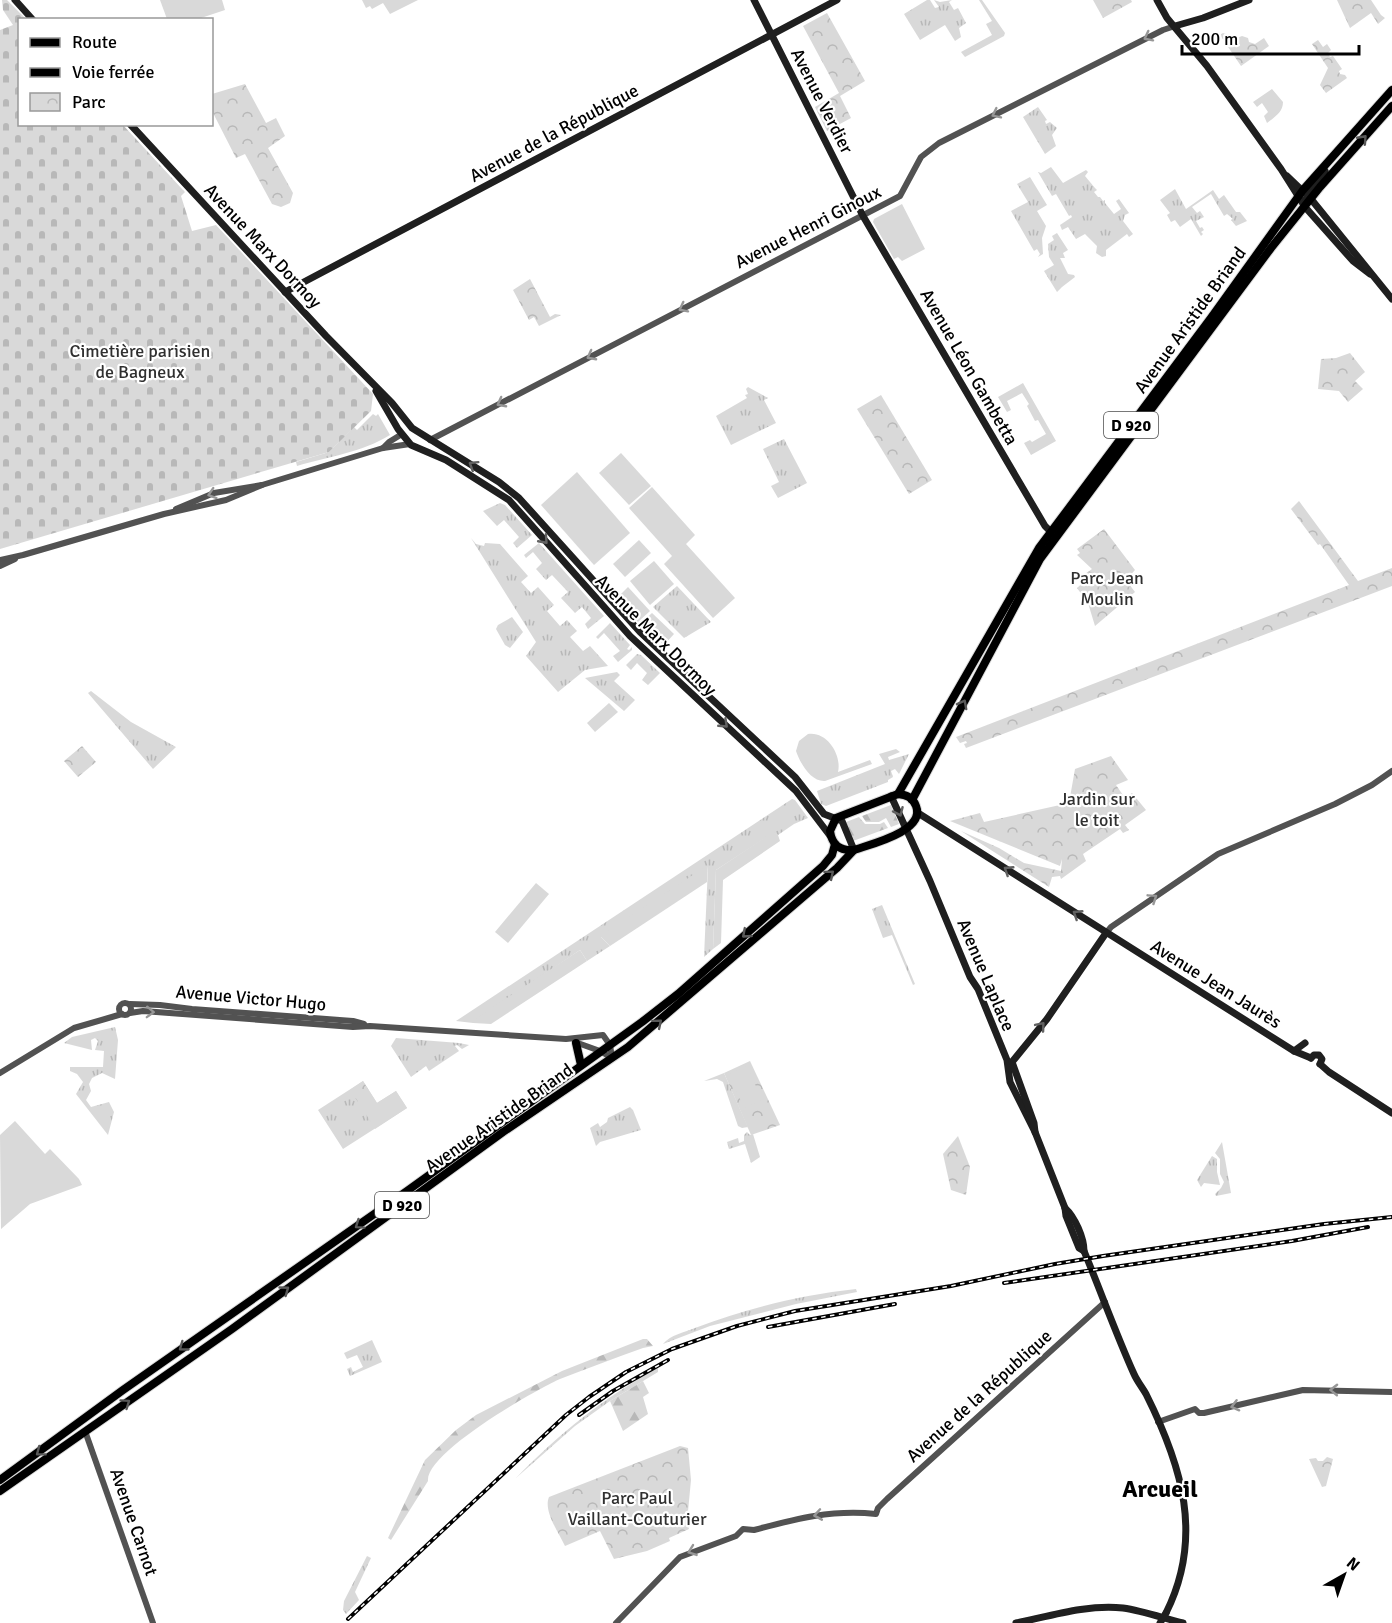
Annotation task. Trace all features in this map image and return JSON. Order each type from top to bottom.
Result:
[{"type":"main road","points":[[15,0],[31,18]]},
{"type":"main road","name":"Avenue Verdier","points":[[754,0],[863,216]]},
{"type":"main road","name":"Avenue de la République","points":[[285,292],[837,0]]},
{"type":"main road","points":[[1157,0],[1167,18],[1207,66],[1281,170],[1392,299]]},
{"type":"main road","name":"Avenue Henri Ginoux","points":[[1175,26],[1249,0]]},
{"type":"main road","name":"Avenue Aristide Briand","points":[[895,795],[953,700],[1030,562],[1051,532],[1352,134],[1392,90]]},
{"type":"main road","name":"Avenue Aristide Briand","points":[[912,800],[1040,559],[1271,248],[1304,199],[1392,106]]},
{"type":"main road","name":"Avenue Marx Dormoy","points":[[132,126],[374,387],[392,403],[412,428],[514,492],[640,632],[795,777],[799,789],[833,840]]},
{"type":"main road","name":"Avenue Léon Gambetta","points":[[863,216],[1045,526],[1051,532]]},
{"type":"main road","name":"Avenue Marx Dormoy","points":[[374,387],[402,435],[410,444],[446,460],[505,497],[630,636],[824,814],[836,818]]},
{"type":"main road","points":[[402,435],[412,428]]},
{"type":"main road","points":[[420,449],[429,439]]},
{"type":"main road","points":[[833,840],[844,850],[854,850],[843,824],[836,818],[895,795],[907,796],[912,800],[918,813],[916,821],[907,829]]},
{"type":"main road","name":"Avenue Laplace","points":[[895,795],[907,829],[1034,1123],[1035,1132],[1065,1208],[1075,1223],[1134,1375],[1146,1394],[1180,1479],[1187,1521],[1185,1560],[1179,1582],[1160,1623]]},
{"type":"main road","name":"Avenue Jean Jaurès","points":[[918,813],[1294,1051],[1311,1058],[1319,1055],[1322,1059],[1320,1064],[1329,1072],[1392,1113]]},
{"type":"main road","name":"Avenue Aristide Briand","points":[[0,1480],[231,1313],[407,1191],[610,1045],[678,993],[829,860],[833,840],[831,827],[836,818]]},
{"type":"main road","name":"Avenue Aristide Briand","points":[[0,1491],[238,1325],[461,1162],[654,1027],[844,862],[854,850],[907,829]]},
{"type":"main road","points":[[1009,1065],[1047,1018],[1106,933]]},
{"type":"main road","points":[[576,1042],[581,1065]]},
{"type":"main road","points":[[1294,1051],[1305,1043]]},
{"type":"main road","points":[[231,1313],[238,1325]]},
{"type":"main road","points":[[79,1422],[85,1431]]},
{"type":"main road","points":[[1016,1623],[1091,1608],[1122,1608],[1182,1623]]},
{"type":"street","name":"Avenue Henri Ginoux","points":[[429,439],[900,196],[921,157],[939,143],[1156,33],[1175,26]]},
{"type":"street","points":[[382,448],[402,435]]},
{"type":"street","points":[[0,560],[164,514],[214,493],[262,485],[382,448],[410,444]]},
{"type":"street","points":[[0,566],[23,555]]},
{"type":"street","points":[[1106,933],[1216,855],[1335,804],[1392,771]]},
{"type":"street","points":[[0,1073],[74,1028],[122,1014],[127,1015],[132,1009],[130,1004],[121,1005],[119,1010],[122,1014]]},
{"type":"street","name":"Avenue Victor Hugo","points":[[130,1004],[353,1022],[370,1026]]},
{"type":"street","name":"Avenue Victor Hugo","points":[[130,1013],[143,1011],[352,1027],[370,1026],[566,1039],[603,1035],[610,1045]]},
{"type":"street","name":"Avenue Victor Hugo","points":[[566,1039],[600,1051],[612,1058]]},
{"type":"street","points":[[610,1045],[612,1058]]},
{"type":"street","name":"Avenue de la République","points":[[616,1623],[680,1557],[736,1536],[745,1528],[754,1530],[823,1513],[876,1514],[879,1506],[1105,1302]]},
{"type":"street","points":[[1158,1422],[1195,1409],[1199,1413],[1204,1413],[1303,1390],[1392,1392]]},
{"type":"street","name":"Avenue Carnot","points":[[85,1431],[153,1623]]},
{"type":"green space","name":"Cimetière parisien de Bagneux","points":[[2,0],[7,0],[25,18],[18,18],[18,126],[124,126],[185,192],[181,196],[192,231],[216,225],[373,394],[371,411],[329,452],[0,549],[0,30],[13,25],[3,10]]},
{"type":"green space","points":[[160,0],[222,0],[225,10],[201,18],[167,18]]},
{"type":"green space","points":[[362,0],[418,0],[390,14],[383,3],[372,9],[370,6],[366,8]]},
{"type":"green space","points":[[930,0],[935,8],[939,7],[934,0],[940,2],[952,0],[949,2],[954,10],[958,8],[966,23],[959,28],[961,37],[955,41],[945,25],[920,40],[904,14]]},
{"type":"green space","points":[[979,0],[982,0],[1005,33],[1004,36],[965,57],[961,52],[992,35],[986,24],[992,21]]},
{"type":"green space","points":[[1093,0],[1131,0],[1132,2],[1103,18]]},
{"type":"green space","points":[[1337,0],[1371,0],[1385,18],[1378,24],[1371,13],[1350,28]]},
{"type":"green space","points":[[827,13],[865,81],[840,96],[851,118],[827,131],[815,107],[839,93],[803,26]]},
{"type":"green space","points":[[1223,33],[1237,38],[1242,36],[1248,38],[1249,42],[1255,44],[1264,38],[1269,46],[1241,66],[1220,35],[1216,37]]},
{"type":"green space","points":[[1318,40],[1323,47],[1327,44],[1331,50],[1328,53],[1330,57],[1333,56],[1342,69],[1339,71],[1340,74],[1347,78],[1326,93],[1320,85],[1328,68],[1312,44]]},
{"type":"green space","points":[[245,84],[266,123],[276,118],[285,136],[268,148],[293,193],[290,203],[281,207],[272,204],[245,154],[236,158],[213,113],[213,94]]},
{"type":"green space","points":[[1272,89],[1283,105],[1278,114],[1267,123],[1264,116],[1268,112],[1262,103],[1257,107],[1253,102]]},
{"type":"green space","points":[[1038,107],[1047,120],[1046,124],[1050,122],[1057,128],[1052,135],[1056,146],[1045,154],[1023,117]]},
{"type":"green space","points":[[1051,167],[1063,183],[1086,170],[1088,172],[1085,176],[1097,190],[1094,192],[1103,201],[1105,200],[1114,214],[1121,209],[1116,201],[1119,199],[1129,213],[1125,215],[1123,221],[1133,234],[1129,237],[1127,234],[1106,250],[1106,256],[1102,257],[1096,253],[1097,246],[1085,234],[1076,239],[1068,227],[1062,230],[1060,225],[1072,217],[1069,216],[1056,194],[1052,196],[1038,172],[1041,173]]},
{"type":"green space","points":[[1030,177],[1047,205],[1037,211],[1046,226],[1042,238],[1043,254],[1038,257],[1040,254],[1037,249],[1034,251],[1011,211],[1028,202],[1017,184]]},
{"type":"green space","points":[[1175,189],[1186,209],[1213,190],[1219,199],[1224,195],[1236,212],[1240,212],[1247,221],[1236,226],[1227,214],[1224,216],[1211,194],[1192,207],[1197,213],[1200,211],[1204,217],[1196,221],[1204,230],[1201,232],[1203,234],[1201,236],[1191,219],[1180,227],[1175,220],[1171,222],[1167,215],[1170,213],[1160,200]]},
{"type":"green space","points":[[902,204],[925,249],[902,261],[898,257],[894,259],[873,222],[874,219]]},
{"type":"green space","points":[[1057,233],[1068,250],[1063,253],[1065,258],[1060,258],[1068,274],[1075,277],[1057,292],[1044,271],[1054,265],[1049,257],[1048,244],[1054,240],[1052,236]]},
{"type":"green space","points":[[530,279],[550,317],[555,314],[561,315],[539,326],[534,317],[529,320],[513,290]]},
{"type":"green space","points":[[1350,353],[1365,372],[1355,381],[1363,389],[1348,402],[1339,391],[1318,389],[1321,359],[1336,358]]},
{"type":"green space","points":[[1023,383],[1056,441],[1031,455],[1024,443],[1030,440],[1032,442],[1046,434],[1038,420],[1035,421],[1027,406],[1029,404],[1022,393],[1007,401],[1011,410],[1007,412],[998,397]]},
{"type":"green space","points":[[748,387],[768,398],[764,400],[776,423],[731,445],[716,416],[747,398],[745,395],[748,394],[746,389]]},
{"type":"green space","points":[[881,395],[932,480],[909,494],[857,409]]},
{"type":"green space","points":[[373,414],[376,416],[378,414],[390,435],[357,450],[297,466],[296,462],[329,452],[354,427],[357,430]]},
{"type":"green space","points":[[784,439],[807,483],[778,498],[771,486],[779,482],[763,449]]},
{"type":"green space","points":[[621,453],[651,486],[629,505],[599,473]]},
{"type":"green space","points":[[577,472],[630,533],[594,565],[541,505]]},
{"type":"green space","points":[[652,487],[695,535],[686,544],[735,598],[713,618],[664,564],[672,556],[629,508]]},
{"type":"green space","points":[[1299,501],[1358,581],[1392,568],[1392,586],[966,748],[964,744],[967,743],[966,741],[960,743],[956,737],[1349,585],[1320,544],[1318,545],[1291,509]]},
{"type":"green space","points":[[500,503],[505,505],[532,535],[517,548],[513,543],[519,537],[504,520],[497,526],[483,511]]},
{"type":"green space","name":"Parc Jean Moulin","points":[[1104,529],[1135,570],[1126,580],[1135,592],[1095,626],[1088,603],[1077,588],[1088,578],[1085,574],[1092,569],[1077,555],[1080,553],[1077,549]]},
{"type":"green space","points":[[471,538],[476,544],[484,546],[485,543],[500,544],[528,576],[521,582],[531,593],[538,587],[554,605],[547,611],[560,626],[567,620],[577,631],[570,637],[583,651],[590,646],[608,666],[585,670],[558,692],[526,656],[536,642]]},
{"type":"green space","points":[[639,540],[651,553],[625,577],[613,564]]},
{"type":"green space","points":[[539,543],[604,616],[588,629],[585,624],[591,618],[582,607],[575,613],[561,598],[568,592],[552,575],[546,580],[536,569],[542,563],[533,552],[526,558],[524,555]]},
{"type":"green space","points":[[654,561],[674,584],[650,605],[630,581]]},
{"type":"green space","points":[[677,586],[711,622],[684,638],[653,607]]},
{"type":"green space","points":[[628,587],[650,611],[638,622],[617,598]]},
{"type":"green space","points":[[652,613],[674,634],[664,645],[641,623]]},
{"type":"green space","points":[[512,617],[523,632],[510,648],[505,645],[496,629],[498,625]]},
{"type":"green space","points":[[610,623],[630,645],[627,649],[632,647],[632,650],[618,662],[613,656],[620,651],[604,633],[598,639],[596,637]]},
{"type":"green space","points":[[637,654],[660,673],[648,685],[642,680],[647,673],[637,663],[631,670],[626,665]]},
{"type":"green space","points":[[617,672],[620,675],[614,681],[635,700],[624,711],[585,678]]},
{"type":"green space","points":[[91,691],[131,722],[176,747],[153,769],[88,693]]},
{"type":"green space","points":[[609,703],[618,712],[595,732],[587,723]]},
{"type":"green space","points":[[808,734],[821,736],[832,745],[838,758],[838,772],[870,760],[872,764],[825,781],[815,778],[803,766],[796,751],[799,741]]},
{"type":"green space","points":[[82,746],[96,762],[78,777],[64,761]]},
{"type":"green space","points":[[896,749],[900,752],[888,757],[889,760],[909,754],[899,774],[895,769],[891,771],[893,777],[888,782],[826,806],[821,804],[817,791],[885,764],[879,754]]},
{"type":"green space","name":"Jardin sur le toit","points":[[1111,756],[1128,780],[1116,785],[1125,798],[1132,793],[1146,810],[1125,825],[1129,830],[1123,833],[1120,829],[1083,854],[1086,861],[1061,879],[1060,876],[1052,877],[1049,887],[961,831],[999,848],[1024,863],[1061,871],[1062,859],[1060,866],[950,821],[980,813],[984,822],[1069,803],[1075,769]]},
{"type":"green space","points":[[792,799],[808,818],[778,835],[773,833],[716,870],[713,949],[704,957],[708,866],[601,937],[610,946],[587,961],[580,950],[473,1023],[456,1021]]},
{"type":"green space","points":[[891,805],[899,824],[891,827],[886,818],[879,822],[866,822],[862,816]]},
{"type":"green space","points":[[859,817],[865,824],[884,822],[888,828],[853,841],[846,822]]},
{"type":"green space","points":[[773,832],[778,835],[780,841],[723,880],[721,943],[713,949],[716,870]]},
{"type":"green space","points":[[708,865],[707,882],[610,946],[600,936]]},
{"type":"green space","points":[[536,883],[549,894],[508,943],[495,932]]},
{"type":"green space","points":[[882,905],[915,984],[913,985],[892,935],[883,938],[872,909]]},
{"type":"green space","points":[[580,950],[587,961],[491,1024],[473,1023],[472,1021]]},
{"type":"green space","points":[[115,1027],[118,1040],[115,1079],[102,1073],[92,1078],[89,1084],[91,1091],[86,1100],[91,1107],[109,1102],[114,1112],[108,1135],[76,1094],[83,1082],[77,1074],[70,1071],[70,1067],[103,1067],[104,1051],[95,1050],[98,1041],[95,1038],[91,1040],[92,1050],[64,1043],[72,1037]]},
{"type":"green space","points":[[396,1038],[469,1045],[462,1049],[455,1046],[459,1051],[429,1071],[426,1066],[411,1077],[391,1046]]},
{"type":"green space","points":[[750,1061],[780,1125],[751,1135],[724,1073]]},
{"type":"green space","points":[[747,1066],[762,1100],[744,1108],[729,1074]]},
{"type":"green space","points":[[724,1073],[748,1127],[738,1126],[723,1082],[717,1079],[704,1081]]},
{"type":"green space","points":[[363,1081],[377,1103],[396,1091],[407,1108],[343,1149],[318,1110]]},
{"type":"green space","points":[[363,1081],[377,1103],[364,1111],[350,1090]]},
{"type":"green space","points":[[396,1091],[407,1108],[375,1129],[364,1111]]},
{"type":"green space","points":[[630,1107],[641,1130],[600,1142],[596,1146],[590,1128],[598,1123],[600,1127],[607,1122],[608,1118]]},
{"type":"green space","points":[[15,1121],[45,1154],[50,1149],[82,1185],[30,1204],[1,1229],[0,1135]]},
{"type":"green space","points":[[747,1132],[750,1135],[753,1134],[760,1157],[751,1163],[745,1144],[729,1149],[727,1142],[738,1138],[739,1143],[744,1141],[744,1135]]},
{"type":"green space","points":[[958,1136],[970,1167],[966,1195],[951,1190],[943,1154]]},
{"type":"green space","points":[[1222,1142],[1231,1193],[1216,1196],[1215,1194],[1224,1182],[1220,1174],[1220,1159],[1215,1153]]},
{"type":"green space","points":[[1212,1156],[1217,1159],[1220,1185],[1204,1183],[1201,1187],[1197,1180]]},
{"type":"green space","points":[[856,1289],[857,1292],[796,1304],[710,1326],[663,1344],[678,1334],[754,1308]]},
{"type":"green space","points":[[647,1339],[653,1346],[560,1379],[506,1409],[462,1439],[432,1469],[428,1481],[391,1540],[388,1538],[425,1460],[456,1430],[476,1415],[562,1371]]},
{"type":"green space","points":[[372,1340],[382,1362],[350,1376],[347,1369],[351,1367],[353,1372],[363,1367],[357,1355],[347,1359],[344,1353]]},
{"type":"green space","points":[[658,1368],[658,1372],[610,1401],[575,1426],[516,1478],[583,1417],[619,1391]]},
{"type":"green space","points":[[643,1381],[649,1393],[643,1397],[648,1414],[623,1431],[610,1401]]},
{"type":"green space","name":"Parc Paul Vaillant-Couturier","points":[[680,1446],[688,1448],[691,1480],[687,1522],[689,1529],[669,1538],[670,1541],[647,1551],[614,1559],[600,1531],[565,1546],[548,1509],[549,1497]]},
{"type":"green space","points":[[1327,1457],[1333,1459],[1326,1486],[1322,1487],[1309,1459],[1316,1458],[1318,1461],[1323,1461]]},
{"type":"green space","points":[[367,1556],[371,1558],[355,1592],[359,1600],[346,1614],[343,1610],[344,1601]]},
{"type":"railway","points":[[348,1619],[566,1415],[626,1372],[672,1349],[737,1326],[795,1311],[951,1286],[1103,1256],[1324,1224],[1392,1217]]},
{"type":"railway","points":[[1004,1283],[1292,1241],[1368,1227]]},
{"type":"railway","points":[[768,1327],[895,1304]]},
{"type":"railway","points":[[579,1415],[613,1391],[668,1360]]},
{"type":"district","name":"Arcueil","points":[[1160,1489]]}]
